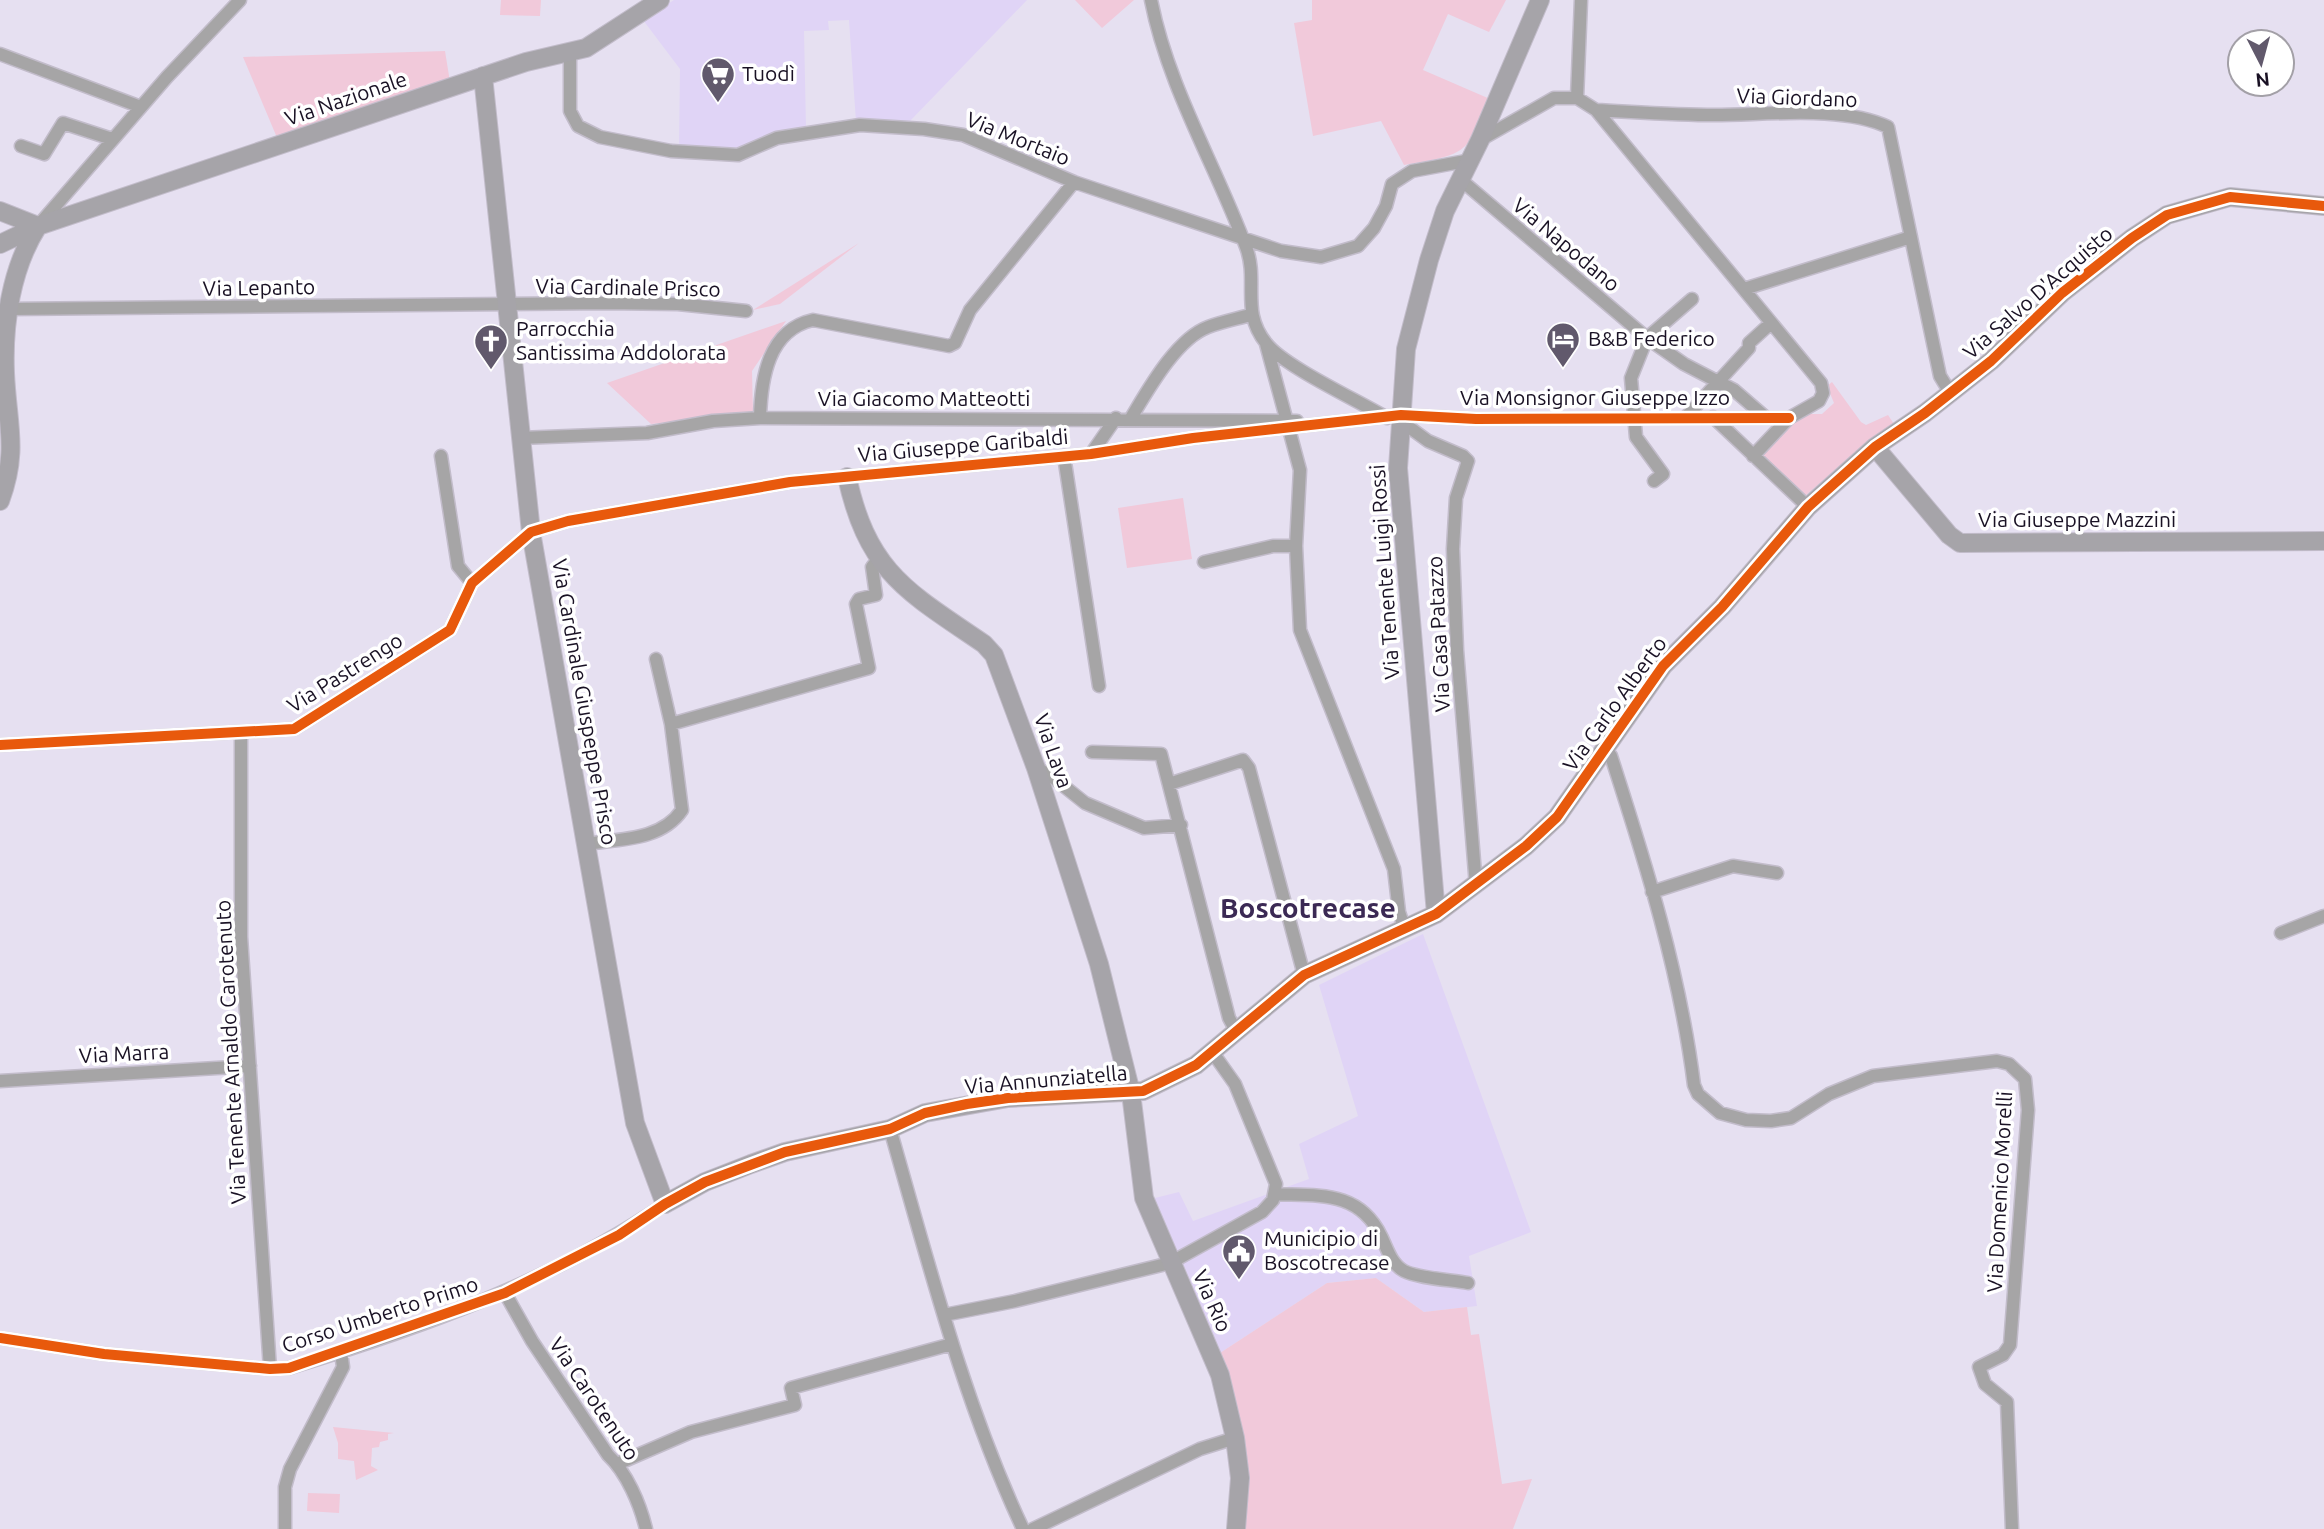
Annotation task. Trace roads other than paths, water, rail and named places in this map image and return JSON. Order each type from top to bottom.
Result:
[{"type":"street","points":[[0,501],[12,461],[11,416],[5,376],[9,309],[18,270],[38,226],[141,107],[240,0]]},
{"type":"street","name":"Via Nazionale","points":[[0,244],[38,226],[482,76],[526,62],[570,54],[586,48],[660,0]]},
{"type":"street","name":"Via Tenente Luigi Rossi","points":[[1436,914],[1398,468],[1397,419],[1406,349],[1445,211],[1471,160],[1540,0]]},
{"type":"street","points":[[1577,98],[1581,0]]},
{"type":"street","points":[[1151,1],[1159,38],[1242,236],[1250,262],[1250,315],[1266,344],[1289,424],[1301,486],[1296,546],[1300,629],[1394,869],[1399,912],[1405,930]]},
{"type":"street","points":[[0,54],[141,107]]},
{"type":"street","name":"Via Mortaio","points":[[570,54],[570,111],[578,126],[600,137],[671,150],[738,155],[777,138],[860,125],[924,129],[963,135],[1074,182],[1281,251],[1321,257],[1358,246],[1374,228],[1386,206],[1392,184],[1412,171],[1471,160]]},
{"type":"street","name":"Via Cardinale Giuspeppe Prisco","points":[[482,76],[509,305],[531,533],[635,1122],[665,1204]]},
{"type":"street","points":[[1480,140],[1554,98],[1577,98],[1596,110],[1821,383],[1823,393],[1819,401],[1790,418],[1753,456]]},
{"type":"street","name":"Via Giordano","points":[[1596,110],[1684,115],[1833,115],[1873,120],[1888,127],[1940,376],[1951,394]]},
{"type":"street","points":[[21,146],[44,154],[63,123],[113,139]]},
{"type":"street","name":"Via Napodano","points":[[1461,180],[1647,338],[1684,364],[1734,390],[1764,416]]},
{"type":"street","points":[[760,418],[761,381],[765,365],[782,339],[798,324],[813,320],[949,346],[955,343],[970,310],[1074,182]]},
{"type":"street","name":"Via Salvo D'Acquisto","points":[[1875,447],[1951,394],[1991,361],[2062,293],[2132,237],[2167,215],[2230,197],[2324,206]]},
{"type":"street","points":[[2287,203],[2324,212]]},
{"type":"street","points":[[0,211],[38,226]]},
{"type":"street","points":[[1744,289],[1911,237]]},
{"type":"street","points":[[1654,481],[1663,474],[1636,437],[1631,378],[1647,338],[1692,299]]},
{"type":"street","name":"Via Cardinale Prisco","points":[[509,305],[678,304],[746,311]]},
{"type":"street","name":"Via Lepanto","points":[[9,309],[509,305]]},
{"type":"street","points":[[1131,418],[1153,381],[1192,336],[1207,327],[1250,315]]},
{"type":"street","points":[[1686,416],[1749,348],[1749,342],[1771,323]]},
{"type":"street","points":[[1266,344],[1282,358],[1397,419]]},
{"type":"street","name":"Via Monsignor Giuseppe Izzo","points":[[1397,419],[1686,416],[1790,418]]},
{"type":"street","points":[[1713,417],[1808,507]]},
{"type":"street","name":"Via Giacomo Matteotti","points":[[520,438],[647,433],[713,421],[760,418],[1131,418],[1289,424],[1397,419]]},
{"type":"street","points":[[1091,454],[1116,418]]},
{"type":"street","name":"Via Casa Patazzo","points":[[1397,419],[1428,441],[1463,456],[1468,461],[1456,498],[1453,549],[1457,650],[1476,886]]},
{"type":"street","name":"Via Giuseppe Garibaldi","points":[[531,533],[568,521],[790,482],[1091,454],[1289,424]]},
{"type":"street","name":"Via Carlo Alberto","points":[[1436,914],[1476,886],[1557,817],[1663,666],[1722,607],[1808,507],[1875,447]]},
{"type":"street","name":"Via Giuseppe Mazzini","points":[[1875,447],[1949,535],[1960,543],[2324,541]]},
{"type":"street","points":[[440,456],[458,566],[472,583]]},
{"type":"street","points":[[1064,456],[1099,686]]},
{"type":"street","name":"Via Lava","points":[[847,477],[854,511],[878,558],[909,593],[984,644],[994,654],[1036,768],[1099,964],[1131,1093]]},
{"type":"street","name":"Via Pastrengo","points":[[0,745],[294,729],[450,630],[472,583],[531,533]]},
{"type":"street","points":[[1203,562],[1273,546],[1296,546]]},
{"type":"street","points":[[671,724],[869,668],[856,604],[859,599],[876,595],[872,567],[878,558]]},
{"type":"street","points":[[585,844],[650,835],[675,820],[682,810],[671,724],[656,659]]},
{"type":"street","name":"Via Tenente Arnaldo Carotenuto","points":[[241,732],[241,937],[270,1369]]},
{"type":"street","name":"Via Domenico Morelli","points":[[1605,749],[1611,756],[1682,1000],[1694,1085],[1698,1094],[1720,1113],[1746,1120],[1791,1118],[1848,1084],[1885,1073],[1997,1061],[2010,1065],[2025,1079],[2028,1110],[2010,1345],[2003,1355],[1979,1367],[1985,1384],[2007,1402],[2012,1529]]},
{"type":"street","points":[[1092,752],[1161,754],[1229,1018],[1236,1031]]},
{"type":"street","points":[[1169,784],[1243,760],[1249,768],[1304,975]]},
{"type":"street","points":[[1036,768],[1050,775],[1085,803],[1144,828],[1181,825]]},
{"type":"street","points":[[1652,892],[1733,866],[1777,873]]},
{"type":"street","name":"Via Annunziatella","points":[[665,1204],[705,1182],[785,1152],[890,1129],[925,1113],[1009,1098],[1131,1093],[1163,1084],[1213,1053],[1304,975],[1436,914]]},
{"type":"street","points":[[2281,933],[2324,916]]},
{"type":"street","points":[[944,1315],[1015,1301],[1170,1263],[1262,1212],[1273,1200],[1276,1184],[1235,1084],[1213,1053]]},
{"type":"street","name":"Via Marra","points":[[0,1081],[250,1066]]},
{"type":"street","name":"Via Rio","points":[[1131,1093],[1144,1198],[1220,1375],[1235,1438],[1240,1478],[1236,1529]]},
{"type":"street","points":[[890,1129],[952,1344],[999,1478],[1023,1529]]},
{"type":"street","points":[[1274,1194],[1329,1197],[1356,1204],[1381,1235],[1388,1254],[1404,1271],[1468,1283]]},
{"type":"street","name":"Corso Umberto Primo","points":[[0,1338],[104,1353],[270,1369],[289,1368],[505,1293],[619,1235],[665,1204]]},
{"type":"street","name":"Via Carotenuto","points":[[505,1293],[532,1341],[608,1455],[617,1464],[646,1529]]},
{"type":"street","points":[[617,1464],[691,1432],[795,1405],[791,1388],[952,1344]]},
{"type":"street","points":[[285,1529],[285,1487],[290,1469],[343,1367],[341,1352]]},
{"type":"street","points":[[1033,1529],[1200,1449],[1235,1438]]},
{"type":"place","name":"Tuodì","points":[[718,104]]},
{"type":"place","name":"B&B Federico","points":[[1563,369]]},
{"type":"place","name":"Parrocchia Santissima Addolorata","points":[[491,371]]},
{"type":"place","name":"Municipio di Boscotrecase","points":[[1239,1281]]},
{"type":"district","name":"Boscotrecase","points":[[1308,908]]}]
